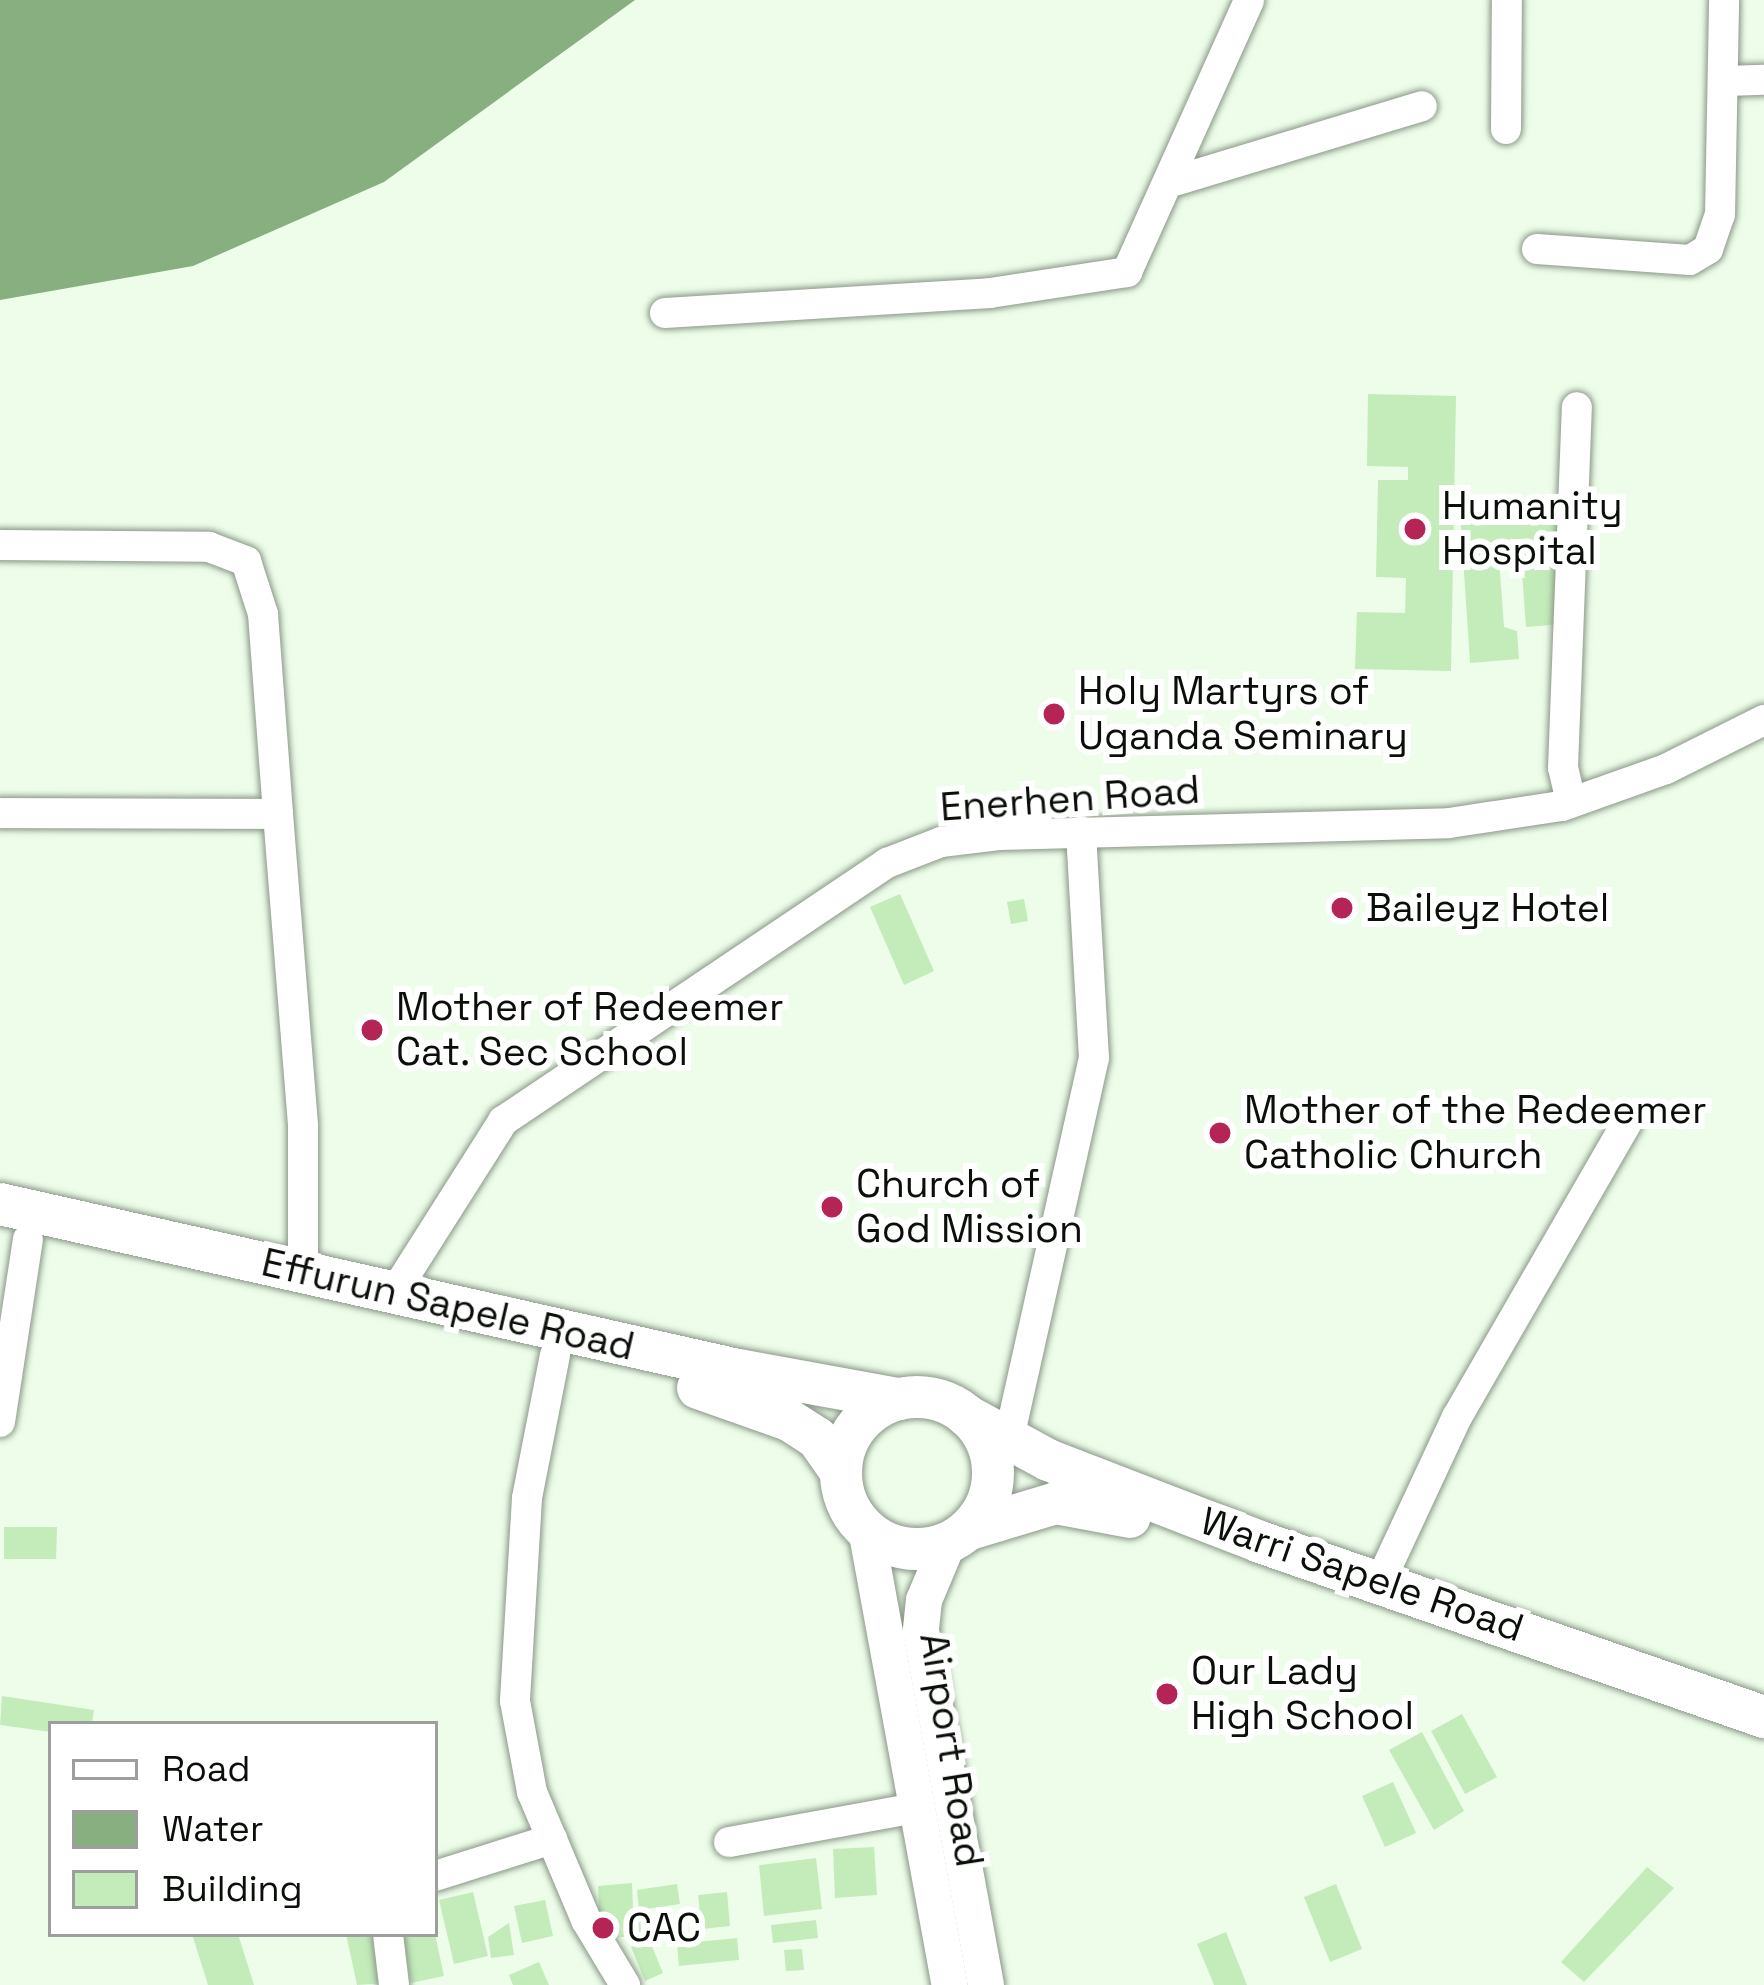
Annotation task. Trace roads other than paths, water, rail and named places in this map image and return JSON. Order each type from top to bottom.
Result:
[{"type":"highway","name":"Effurun Sapele Road","points":[[0,1204],[898,1399]]},
{"type":"highway","name":"Effurun Sapele Road","points":[[14,1236],[760,1405],[817,1438],[841,1472]]},
{"type":"highway","points":[[959,1536],[984,1508],[992,1472],[983,1435],[968,1416],[922,1396],[898,1399],[857,1426],[841,1472],[866,1529],[905,1548],[959,1536],[1056,1503],[1099,1507],[1764,1742]]},
{"type":"highway","name":"Warri Sapele Road","points":[[968,1416],[1083,1474],[1764,1717]]},
{"type":"main road","name":"Airport Road","points":[[866,1529],[916,1808],[957,1933],[986,1985]]},
{"type":"main road","name":"Airport Road","points":[[950,1985],[957,1933],[921,1631],[923,1600],[959,1536]]},
{"type":"street","points":[[665,313],[1100,282],[1127,272],[1249,0]]},
{"type":"street","points":[[1506,129],[1507,0]]},
{"type":"street","points":[[1537,249],[1690,260],[1708,249],[1720,215],[1724,0]]},
{"type":"street","points":[[1726,81],[1764,80]]},
{"type":"street","points":[[1171,182],[1422,106]]},
{"type":"street","points":[[1571,802],[1563,768],[1577,406]]},
{"type":"street","points":[[0,545],[209,547],[246,561],[263,614],[303,1126],[303,1272]]},
{"type":"street","name":"Enerhen Road","points":[[394,1293],[503,1121],[887,863],[941,842],[1082,831],[1449,823],[1571,802],[1666,769],[1764,720]]},
{"type":"street","points":[[0,813],[278,814]]},
{"type":"street","points":[[1009,1438],[1094,1058],[1082,831]]},
{"type":"street","points":[[1380,1582],[1457,1417],[1628,1122]]},
{"type":"street","points":[[0,1422],[14,1236]]},
{"type":"street","points":[[555,1355],[527,1498],[515,1701],[532,1792],[625,1985]]},
{"type":"street","points":[[729,1842],[916,1808]]},
{"type":"street","points":[[438,1875],[552,1839]]},
{"type":"street","points":[[388,1937],[394,1985]]},
{"type":"water","points":[[0,0],[635,0],[384,182],[193,266],[0,300]]},
{"type":"place","name":"Humanity Hospital","points":[[1415,529]]},
{"type":"place","name":"Holy Martyrs of Uganda Seminary","points":[[1054,714]]},
{"type":"place","name":"Baileyz Hotel","points":[[1342,908]]},
{"type":"place","name":"Mother of Redeemer Cat. Sec School","points":[[372,1030]]},
{"type":"place","name":"Mother of the Redeemer Catholic Church","points":[[1220,1133]]},
{"type":"place","name":"Church of God Mission","points":[[832,1207]]},
{"type":"place","name":"Our Lady High School","points":[[1167,1694]]},
{"type":"place","name":"CAC","points":[[603,1928]]}]
